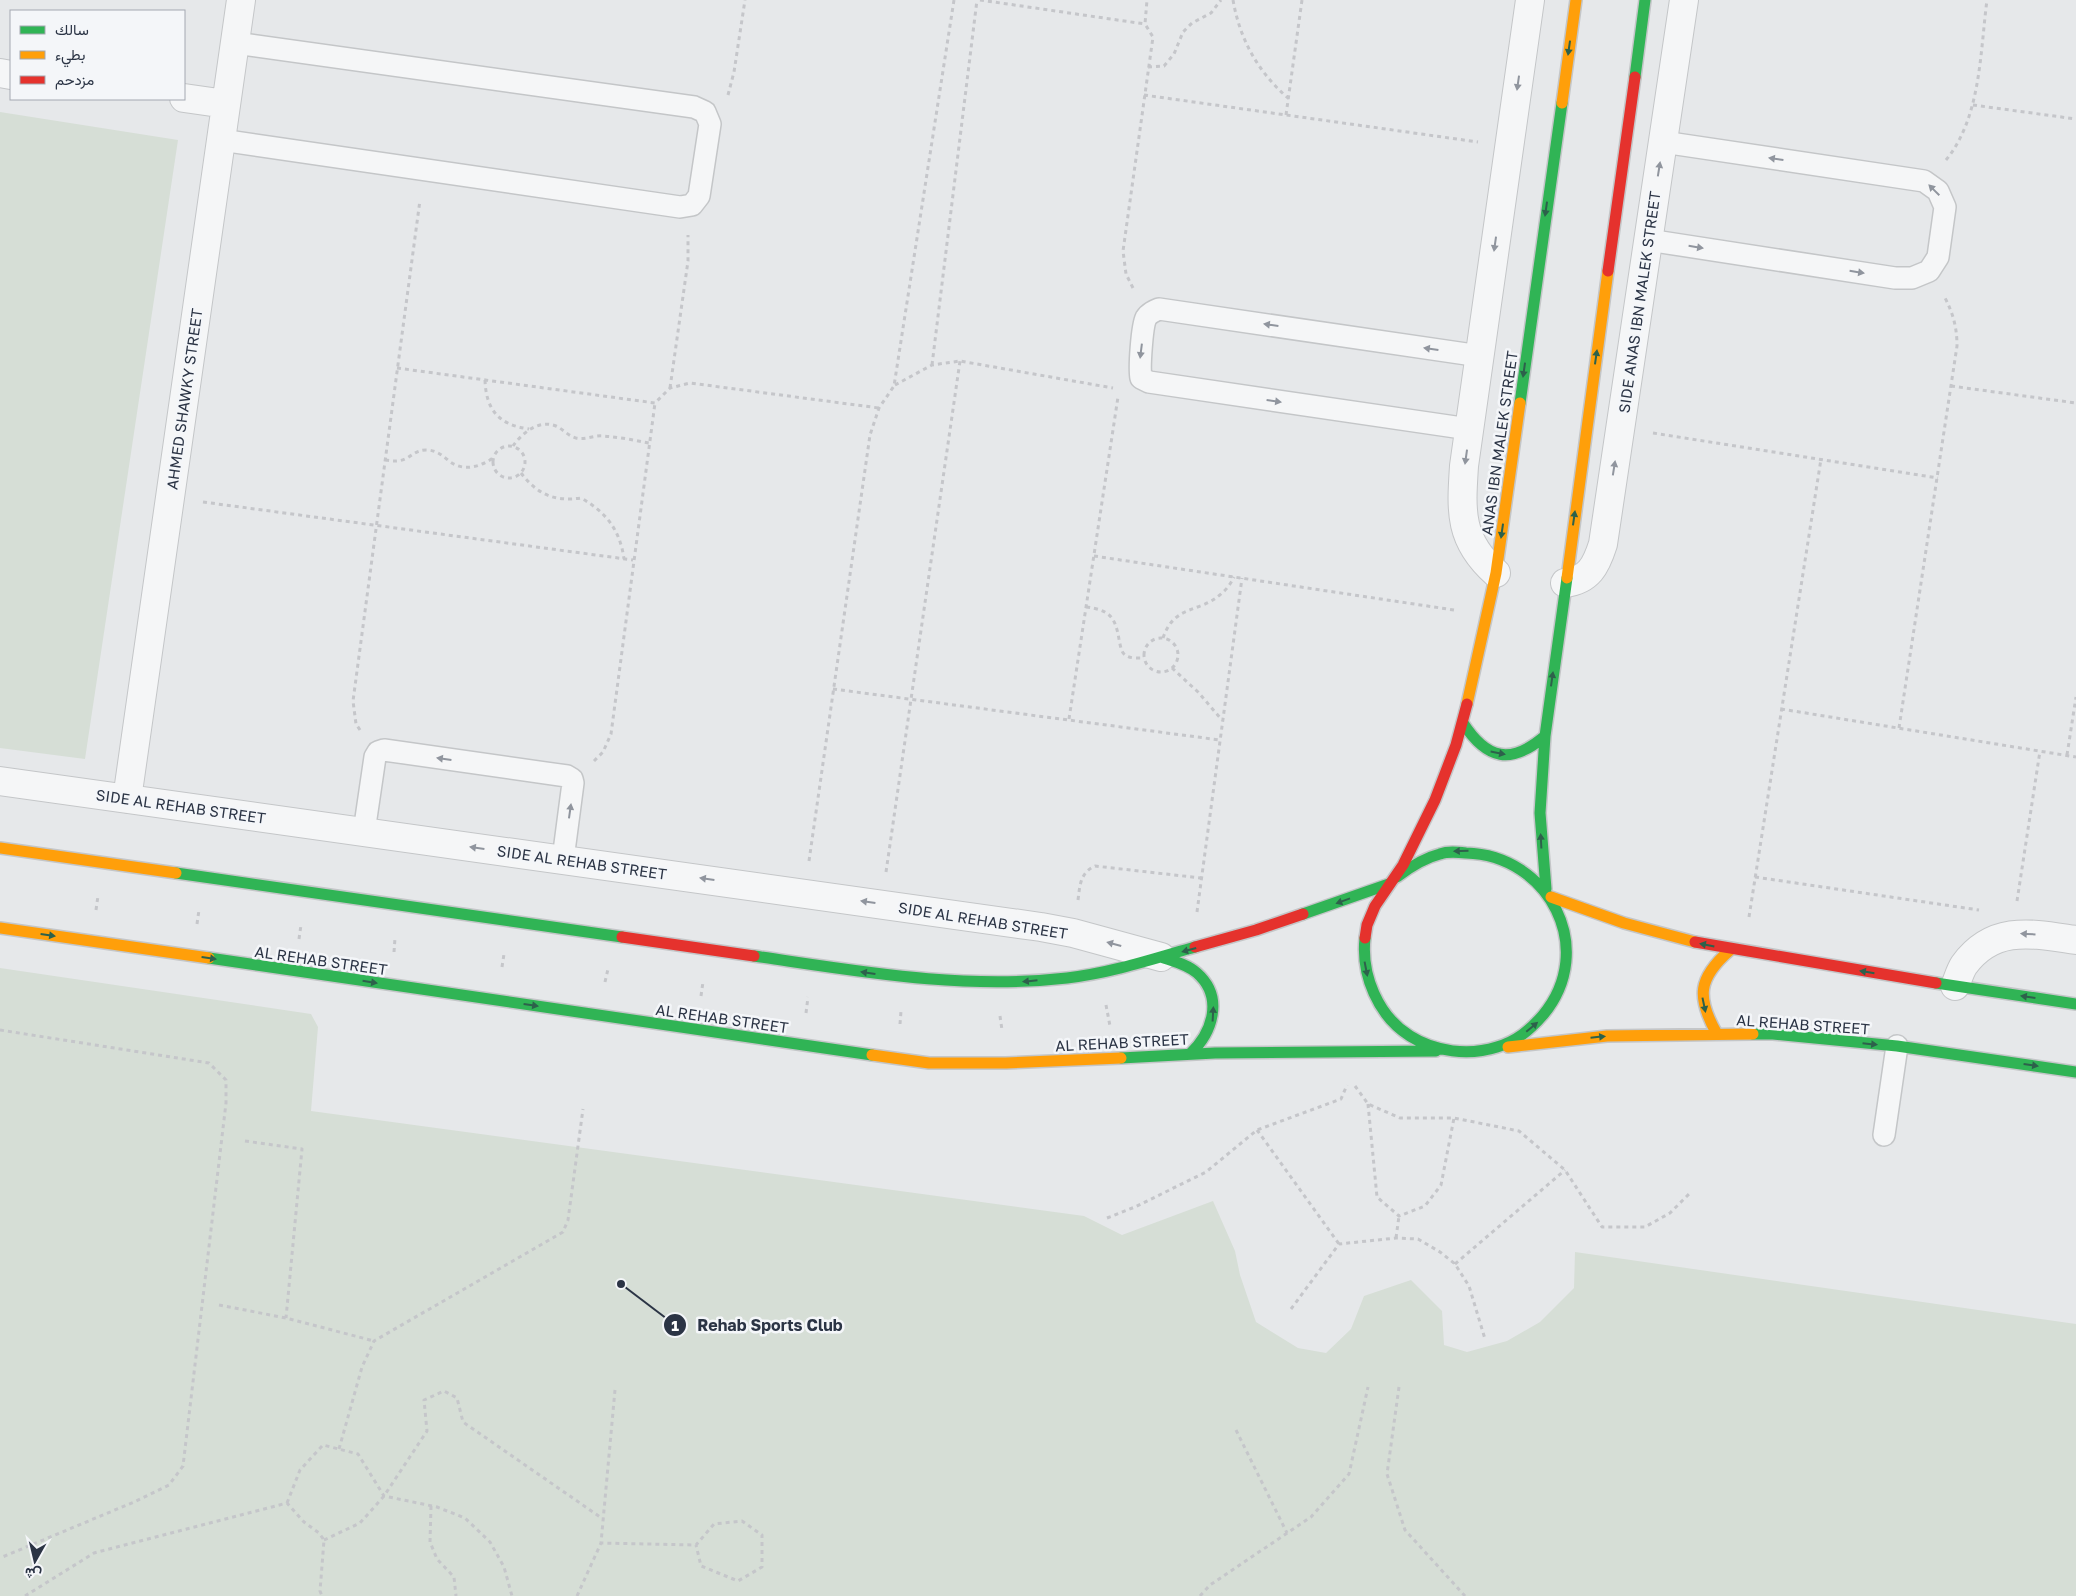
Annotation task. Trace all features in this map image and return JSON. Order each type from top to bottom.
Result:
[{"type":"street","name":"AHMED SHAWKY STREET","points":[[127,799],[241,0]]},
{"type":"street","points":[[1496,573],[1479,558],[1466,531],[1462,498],[1469,429],[1530,0]]},
{"type":"street","name":"ANAS IBN MALEK STREET","points":[[1393,880],[1434,801],[1450,763],[1463,723],[1488,615],[1496,573],[1576,0]]},
{"type":"street","points":[[1393,880],[1374,906],[1366,931],[1364,957],[1369,983],[1381,1007],[1398,1027],[1420,1042],[1444,1050],[1471,1053],[1497,1048],[1521,1037],[1541,1020],[1556,998],[1565,974],[1568,947],[1562,921],[1549,893],[1540,813],[1545,736],[1646,0]]},
{"type":"street","name":"SIDE ANAS IBN MALEK STREET","points":[[1565,583],[1579,581],[1590,571],[1599,558],[1603,544],[1684,0]]},
{"type":"street","points":[[185,98],[226,104]]},
{"type":"street","points":[[1463,723],[1471,738],[1484,750],[1500,755],[1517,754],[1533,748],[1545,736]]},
{"type":"street","name":"SIDE AL REHAB STREET","points":[[0,781],[881,904],[1073,933],[1161,957]]},
{"type":"street","points":[[0,848],[905,978],[996,983],[1067,978],[1113,970],[1192,949],[1301,916],[1393,880],[1420,861],[1446,852],[1474,851],[1501,856],[1526,870],[1549,893],[1639,928],[1669,937],[1730,950],[2076,1004]]},
{"type":"street","name":"AL REHAB STREET","points":[[0,928],[929,1063],[1006,1063],[1190,1054],[1444,1050]]},
{"type":"street","points":[[1954,986],[1964,965],[1980,948],[2002,937],[2025,933],[2076,940]]},
{"type":"street","points":[[1717,1034],[1706,1017],[1702,998],[1705,979],[1715,962],[1730,950]]},
{"type":"street","points":[[1161,957],[1186,966],[1197,974],[1206,984],[1212,997],[1214,1010],[1208,1035],[1200,1046],[1190,1054]]},
{"type":"street","name":"AL REHAB STREET","points":[[1497,1048],[1607,1036],[1773,1034],[1897,1046],[2076,1072]]},
{"type":"lane","points":[[221,140],[680,207],[692,205],[699,196],[710,124],[705,112],[694,107],[235,43]]},
{"type":"lane","points":[[1648,240],[1894,278],[1912,278],[1928,271],[1938,257],[1945,206],[1938,191],[1924,181],[1663,142]]},
{"type":"lane","points":[[1469,429],[1149,382],[1142,378],[1139,369],[1145,319],[1151,312],[1159,309],[1480,356]]},
{"type":"lane","points":[[364,832],[375,757],[378,752],[384,750],[568,776],[574,783],[563,860]]},
{"type":"lane","points":[[1884,1135],[1897,1046]]},
{"type":"path","points":[[705,112],[722,104],[730,90],[745,0]]},
{"type":"path","points":[[804,894],[870,435],[879,408],[894,386],[954,0]]},
{"type":"path","points":[[932,365],[978,0],[1145,24]]},
{"type":"path","points":[[1147,0],[1145,24],[1153,37],[1123,251],[1126,274],[1136,293],[1151,312]]},
{"type":"path","points":[[1148,67],[1164,66],[1174,54],[1183,32],[1192,23],[1211,12],[1220,0]]},
{"type":"path","points":[[1233,0],[1246,46],[1265,76],[1289,99]]},
{"type":"path","points":[[1286,115],[1302,0]]},
{"type":"path","points":[[1924,181],[1948,159],[1968,125],[1974,105],[1987,0]]},
{"type":"path","points":[[1144,95],[1509,146]]},
{"type":"path","points":[[1974,105],[2076,119]]},
{"type":"path","points":[[378,752],[366,740],[356,724],[353,701],[425,169]]},
{"type":"path","points":[[670,388],[689,243],[680,207]]},
{"type":"path","points":[[1899,728],[1957,346],[1957,329],[1953,313],[1928,271]]},
{"type":"path","points":[[894,386],[932,365],[960,361],[1119,389],[1068,719]]},
{"type":"path","points":[[881,904],[960,361]]},
{"type":"path","points":[[397,368],[655,403]]},
{"type":"path","points":[[485,380],[486,395],[492,409],[502,420],[515,427],[530,429],[548,425],[557,426],[566,434],[577,438],[589,439],[600,435],[650,443]]},
{"type":"path","points":[[572,779],[587,768],[603,752],[611,734],[655,403],[670,388],[690,383],[879,408]]},
{"type":"path","points":[[1951,386],[2076,404]]},
{"type":"path","points":[[1620,428],[1938,478]]},
{"type":"path","points":[[513,446],[520,436],[530,429]]},
{"type":"path","points":[[504,446],[513,446],[520,449],[525,456],[525,465],[522,473],[506,478],[498,474],[493,467],[493,458],[496,450],[504,446]]},
{"type":"path","points":[[385,460],[396,461],[406,459],[413,452],[433,450],[451,463],[461,467],[472,468],[483,465],[493,458]]},
{"type":"path","points":[[1743,952],[1821,460]]},
{"type":"path","points":[[522,473],[540,493],[553,498],[567,500],[580,498],[602,513],[618,533],[624,558]]},
{"type":"path","points":[[170,498],[633,560]]},
{"type":"path","points":[[1094,556],[1488,615]]},
{"type":"path","points":[[1163,638],[1168,625],[1178,615],[1201,606],[1221,594],[1234,577]]},
{"type":"path","points":[[1192,949],[1242,578]]},
{"type":"path","points":[[1086,607],[1099,608],[1109,614],[1116,625],[1120,646],[1124,654],[1131,658],[1144,658]]},
{"type":"path","points":[[1163,638],[1170,641],[1176,647],[1178,654],[1177,662],[1172,668],[1164,672],[1155,672],[1147,666],[1144,650],[1148,643],[1155,639],[1163,638]]},
{"type":"path","points":[[1172,668],[1198,692],[1222,720]]},
{"type":"path","points":[[833,689],[1220,740]]},
{"type":"path","points":[[2067,755],[2076,697]]},
{"type":"path","points":[[1782,709],[2076,756]]},
{"type":"path","points":[[2012,935],[2040,751]]},
{"type":"path","points":[[91,941],[103,863]]},
{"type":"path","points":[[1073,933],[1081,878],[1087,870],[1095,866],[1201,878]]},
{"type":"path","points":[[193,956],[203,877]]},
{"type":"path","points":[[1755,877],[1986,911]]},
{"type":"path","points":[[295,971],[305,892]]},
{"type":"path","points":[[389,985],[400,906]]},
{"type":"path","points":[[498,1000],[509,921]]},
{"type":"path","points":[[600,1015],[613,936]]},
{"type":"path","points":[[695,1029],[708,950]]},
{"type":"path","points":[[801,1044],[813,964]]},
{"type":"path","points":[[1100,972],[1116,1057]]},
{"type":"path","points":[[897,1058],[905,978]]},
{"type":"path","points":[[996,983],[1006,1063]]},
{"type":"path","points":[[0,1030],[209,1063],[226,1080],[226,1103],[183,1466],[169,1485],[0,1558]]},
{"type":"path","points":[[1107,1218],[1135,1207],[1206,1172],[1257,1130],[1341,1099],[1350,1078]]},
{"type":"path","points":[[1355,1085],[1368,1104],[1377,1197],[1399,1216]]},
{"type":"path","points":[[1368,1104],[1400,1118],[1454,1118],[1519,1131],[1565,1170],[1602,1227],[1645,1227],[1670,1213],[1689,1194]]},
{"type":"path","points":[[339,1449],[362,1367],[374,1341],[563,1232],[568,1220],[583,1109]]},
{"type":"path","points":[[1399,1216],[1425,1206],[1440,1185],[1454,1118]]},
{"type":"path","points":[[1257,1130],[1339,1244]]},
{"type":"path","points":[[245,1141],[302,1149],[286,1318]]},
{"type":"path","points":[[1455,1264],[1565,1170]]},
{"type":"path","points":[[1396,1238],[1399,1216]]},
{"type":"path","points":[[1291,1309],[1339,1244],[1396,1238],[1418,1240],[1455,1264],[1469,1286],[1485,1339]]},
{"type":"path","points":[[220,1305],[286,1318],[374,1341]]},
{"type":"path","points":[[1200,1596],[1210,1585],[1311,1517],[1348,1474],[1368,1387]]},
{"type":"path","points":[[1399,1387],[1387,1474],[1405,1530],[1465,1596]]},
{"type":"path","points":[[577,1596],[601,1543],[615,1390]]},
{"type":"path","points":[[324,1540],[360,1524],[384,1496],[427,1432],[424,1400],[444,1391],[457,1398],[463,1422],[603,1519]]},
{"type":"path","points":[[1236,1430],[1287,1533]]},
{"type":"path","points":[[288,1503],[300,1470],[323,1445],[358,1454],[384,1496],[431,1506],[465,1518],[490,1542],[504,1567],[512,1596]]},
{"type":"path","points":[[288,1503],[304,1522],[319,1533],[324,1540],[320,1590],[322,1596]]},
{"type":"path","points":[[25,1596],[94,1553],[288,1503]]},
{"type":"path","points":[[431,1506],[430,1542],[438,1559],[454,1577],[456,1596]]},
{"type":"path","points":[[742,1520],[762,1535],[762,1567],[738,1582],[701,1566],[696,1545],[714,1524],[742,1520]]},
{"type":"path","points":[[601,1543],[696,1545]]},
{"type":"shaded area","points":[[0,112],[178,140],[85,759],[0,748]]},
{"type":"shaded area","points":[[0,968],[311,1014],[318,1027],[311,1111],[1084,1216],[1122,1235],[1213,1201],[1235,1251],[1240,1275],[1256,1322],[1298,1348],[1326,1353],[1351,1329],[1364,1296],[1411,1280],[1442,1311],[1444,1345],[1467,1352],[1507,1341],[1540,1322],[1574,1288],[1575,1252],[2076,1324],[2076,1596],[0,1596]]},
{"type":"traffic: fast","points":[[1635,77],[1645,0]]},
{"type":"traffic: fast","points":[[1520,403],[1562,103]]},
{"type":"traffic: fast","points":[[1546,889],[1540,813],[1545,736],[1567,578]]},
{"type":"traffic: fast","points":[[1463,723],[1481,745],[1500,754],[1521,751],[1545,736]]},
{"type":"traffic: fast","points":[[1365,938],[1364,952],[1369,980],[1381,1006],[1399,1028],[1410,1036],[1441,1049],[1464,1052],[1486,1050],[1511,1042],[1528,1030],[1543,1015],[1559,989],[1566,962],[1565,935],[1556,910],[1541,888],[1521,870],[1495,858],[1449,852],[1423,860],[1397,877]]},
{"type":"traffic: fast","points":[[176,873],[622,937]]},
{"type":"traffic: fast","points":[[1303,914],[1389,884]]},
{"type":"traffic: fast","points":[[754,956],[871,973],[988,982],[1067,978],[1100,973],[1195,947]]},
{"type":"traffic: fast","points":[[1161,957],[1189,967],[1205,982],[1211,993],[1213,1003],[1209,1025],[1205,1035],[1190,1054]]},
{"type":"traffic: fast","points":[[209,958],[872,1055]]},
{"type":"traffic: fast","points":[[1936,983],[2076,1004]]},
{"type":"traffic: fast","points":[[1753,1034],[1773,1034],[1897,1046],[2076,1072]]},
{"type":"traffic: fast","points":[[1121,1058],[1215,1053],[1436,1051]]},
{"type":"traffic: slow","points":[[1562,103],[1576,0]]},
{"type":"traffic: slow","points":[[1567,578],[1608,271]]},
{"type":"traffic: slow","points":[[1467,704],[1496,573],[1520,403]]},
{"type":"traffic: slow","points":[[0,848],[176,873]]},
{"type":"traffic: slow","points":[[1551,897],[1624,923],[1695,942]]},
{"type":"traffic: slow","points":[[0,928],[209,958]]},
{"type":"traffic: slow","points":[[1717,1034],[1710,1021],[1703,999],[1704,989],[1706,979],[1719,960],[1730,950]]},
{"type":"traffic: slow","points":[[1508,1047],[1607,1036],[1753,1034]]},
{"type":"traffic: slow","points":[[872,1055],[929,1063],[1006,1063],[1121,1058]]},
{"type":"traffic: jam","points":[[1608,271],[1635,77]]},
{"type":"traffic: jam","points":[[1365,938],[1367,925],[1375,906],[1403,865],[1435,800],[1456,745],[1467,704]]},
{"type":"traffic: jam","points":[[1195,947],[1256,930],[1303,914]]},
{"type":"traffic: jam","points":[[622,937],[754,956]]},
{"type":"traffic: jam","points":[[1695,942],[1936,983]]},
{"type":"place","name":"Rehab Sports Club","points":[[621,1284]]}]
